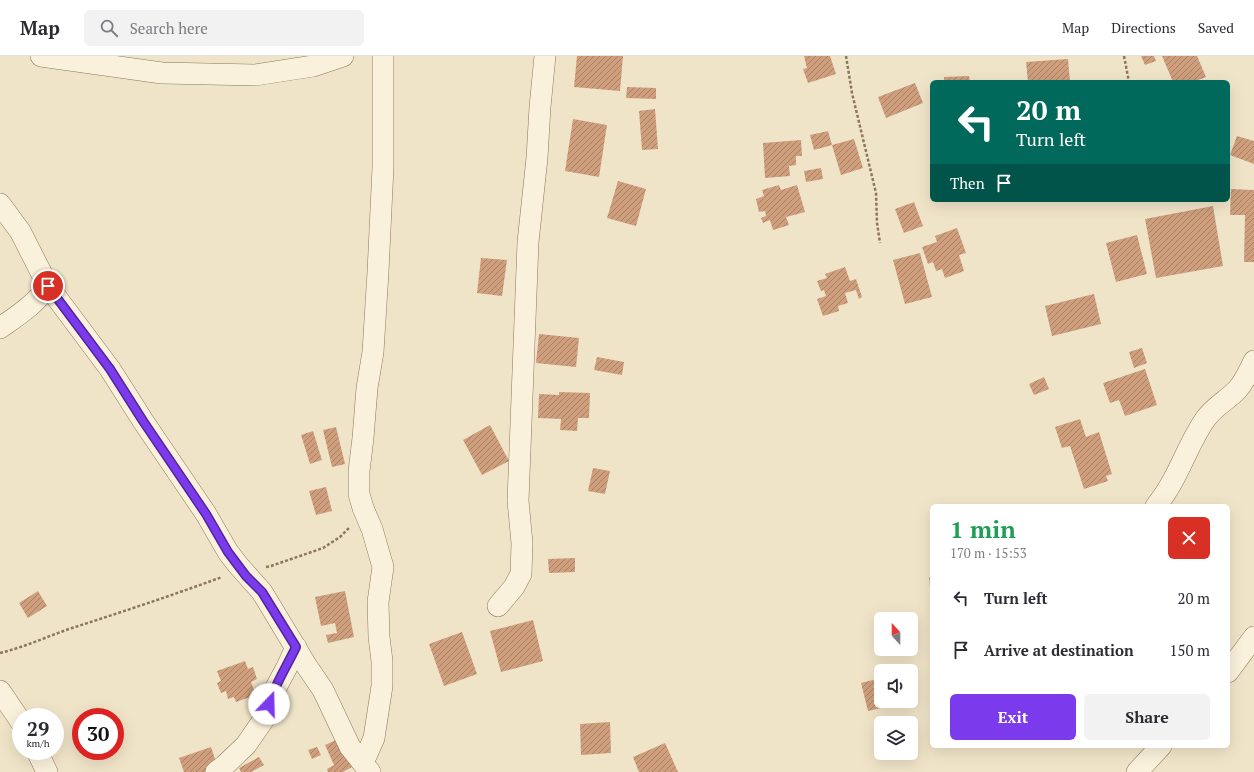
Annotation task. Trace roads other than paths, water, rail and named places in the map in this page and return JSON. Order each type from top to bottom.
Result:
[{"type":"street","points":[[41,56],[162,73],[254,75],[313,66],[343,56]]},
{"type":"street","points":[[367,767],[374,738],[382,686],[378,602],[383,567],[372,529],[359,494],[359,470],[367,388],[373,352],[379,265],[383,167],[383,56]]},
{"type":"street","points":[[498,606],[514,587],[521,574],[522,568],[522,543],[518,501],[528,242],[537,158],[545,56]]},
{"type":"street","points":[[0,204],[20,231],[48,286],[110,369],[206,514],[228,552],[262,592],[323,690],[350,747],[367,767]]},
{"type":"street","points":[[0,328],[34,303],[48,286]]},
{"type":"street","points":[[1157,504],[1170,486],[1188,448],[1209,414],[1236,390],[1250,380],[1254,361]]},
{"type":"street","points":[[1230,669],[1254,637]]},
{"type":"street","points":[[216,772],[246,745],[266,716],[273,693],[296,647]]},
{"type":"street","points":[[0,691],[12,709]]},
{"type":"street","points":[[1137,772],[1158,748]]},
{"type":"street","points":[[41,760],[47,772]]}]
